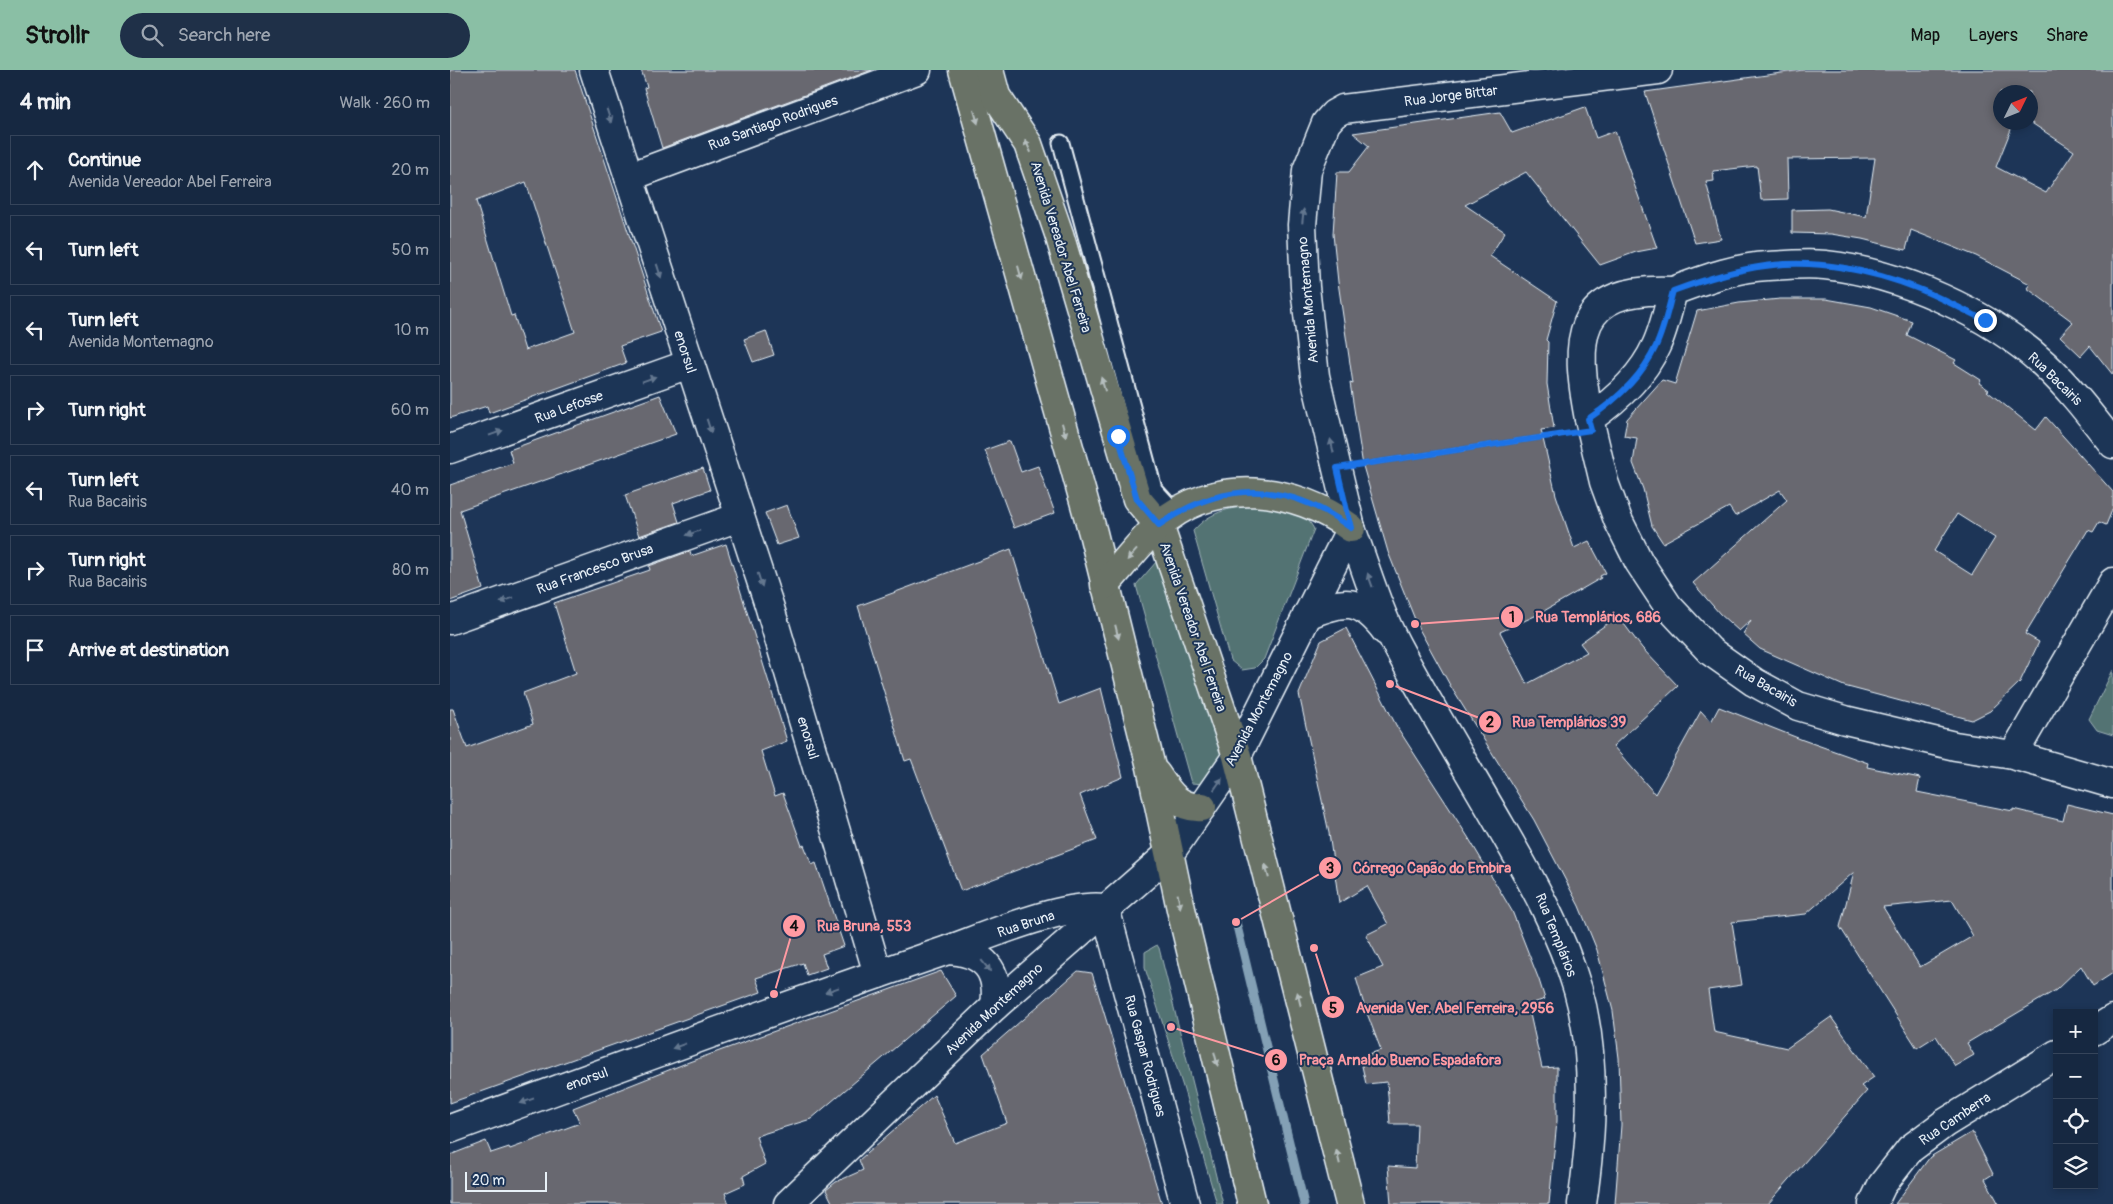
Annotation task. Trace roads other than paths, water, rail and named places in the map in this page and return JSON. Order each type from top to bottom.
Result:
[{"type":"main road","points":[[963,70],[1105,585],[1151,767],[1208,1027],[1252,1204]]},
{"type":"main road","name":"Avenida Vereador Abel Ferreira","points":[[989,70],[996,96],[1028,144],[1059,234],[1137,499],[1167,519],[1237,756],[1350,1204]]},
{"type":"main road","points":[[1105,585],[1167,519],[1214,497],[1255,492],[1296,498],[1334,515],[1351,528]]},
{"type":"main road","points":[[1151,767],[1165,788],[1180,804],[1192,808],[1202,807]]},
{"type":"street","name":"enorsul","points":[[450,1129],[878,974],[769,605],[594,70]]},
{"type":"street","name":"Rua Santiago Rodrigues","points":[[629,177],[917,70]]},
{"type":"street","name":"Rua Jorge Bittar","points":[[1334,114],[1343,109],[1658,70]]},
{"type":"street","name":"Avenida Montemagno","points":[[788,1204],[995,1006],[1170,853],[1237,756],[1351,528],[1315,376],[1305,286],[1302,225],[1307,170],[1326,123],[1334,114]]},
{"type":"street","name":"Rua Bacairis","points":[[2113,444],[2078,400],[2043,363],[1985,320],[1918,289],[1876,276],[1825,265],[1766,266],[1718,275],[1673,291],[1629,292],[1610,299],[1595,312],[1587,324],[1582,337],[1580,366],[1590,424],[1604,482],[1618,520],[1639,562],[1668,606],[1710,651],[1754,682],[1798,706],[1845,720],[1955,746],[2013,755],[2113,784]]},
{"type":"street","points":[[1590,424],[1612,403],[1647,363],[1656,346],[1673,291]]},
{"type":"street","name":"Rua Lefosse","points":[[450,449],[689,364]]},
{"type":"street","name":"Rua Francesco Brusa","points":[[450,620],[739,517]]},
{"type":"street","name":"Rua Templários","points":[[1351,528],[1395,642]]},
{"type":"street","points":[[2013,755],[2113,582]]},
{"type":"street","name":"Rua Templários","points":[[1307,615],[1345,603],[1363,606],[1373,614],[1395,642],[1538,889],[1557,933],[1578,991],[1588,1052],[1590,1110],[1582,1204]]},
{"type":"street","name":"Rua Bruna","points":[[878,974],[1070,910],[1089,907],[1105,908]]},
{"type":"street","name":"Rua Gaspar Rodrigues","points":[[1105,908],[1185,1204]]},
{"type":"street","points":[[1025,924],[1042,939],[1046,949],[1046,960]]},
{"type":"street","name":"Rua Bruna","points":[[948,950],[963,950],[976,955],[987,965],[994,978],[997,991],[995,1006]]},
{"type":"street","points":[[2098,1028],[2113,1019]]},
{"type":"street","name":"Rua Camberra","points":[[1873,1204],[1882,1185],[1910,1149],[1945,1123],[2053,1056]]},
{"type":"lane","points":[[1061,143],[1154,489],[1167,519]]},
{"type":"waterway","points":[[1236,922],[1304,1204]]},
{"type":"place","name":"Rua Templários, 686","points":[[1415,624]]},
{"type":"place","name":"Rua Templários 39","points":[[1390,684]]},
{"type":"place","name":"Córrego Capão do Embira","points":[[1236,922]]},
{"type":"place","name":"Avenida Ver. Abel Ferreira, 2956","points":[[1314,948]]},
{"type":"place","name":"Rua Bruna, 553","points":[[774,994]]},
{"type":"place","name":"Praça Arnaldo Bueno Espadafora","points":[[1171,1027]]}]
